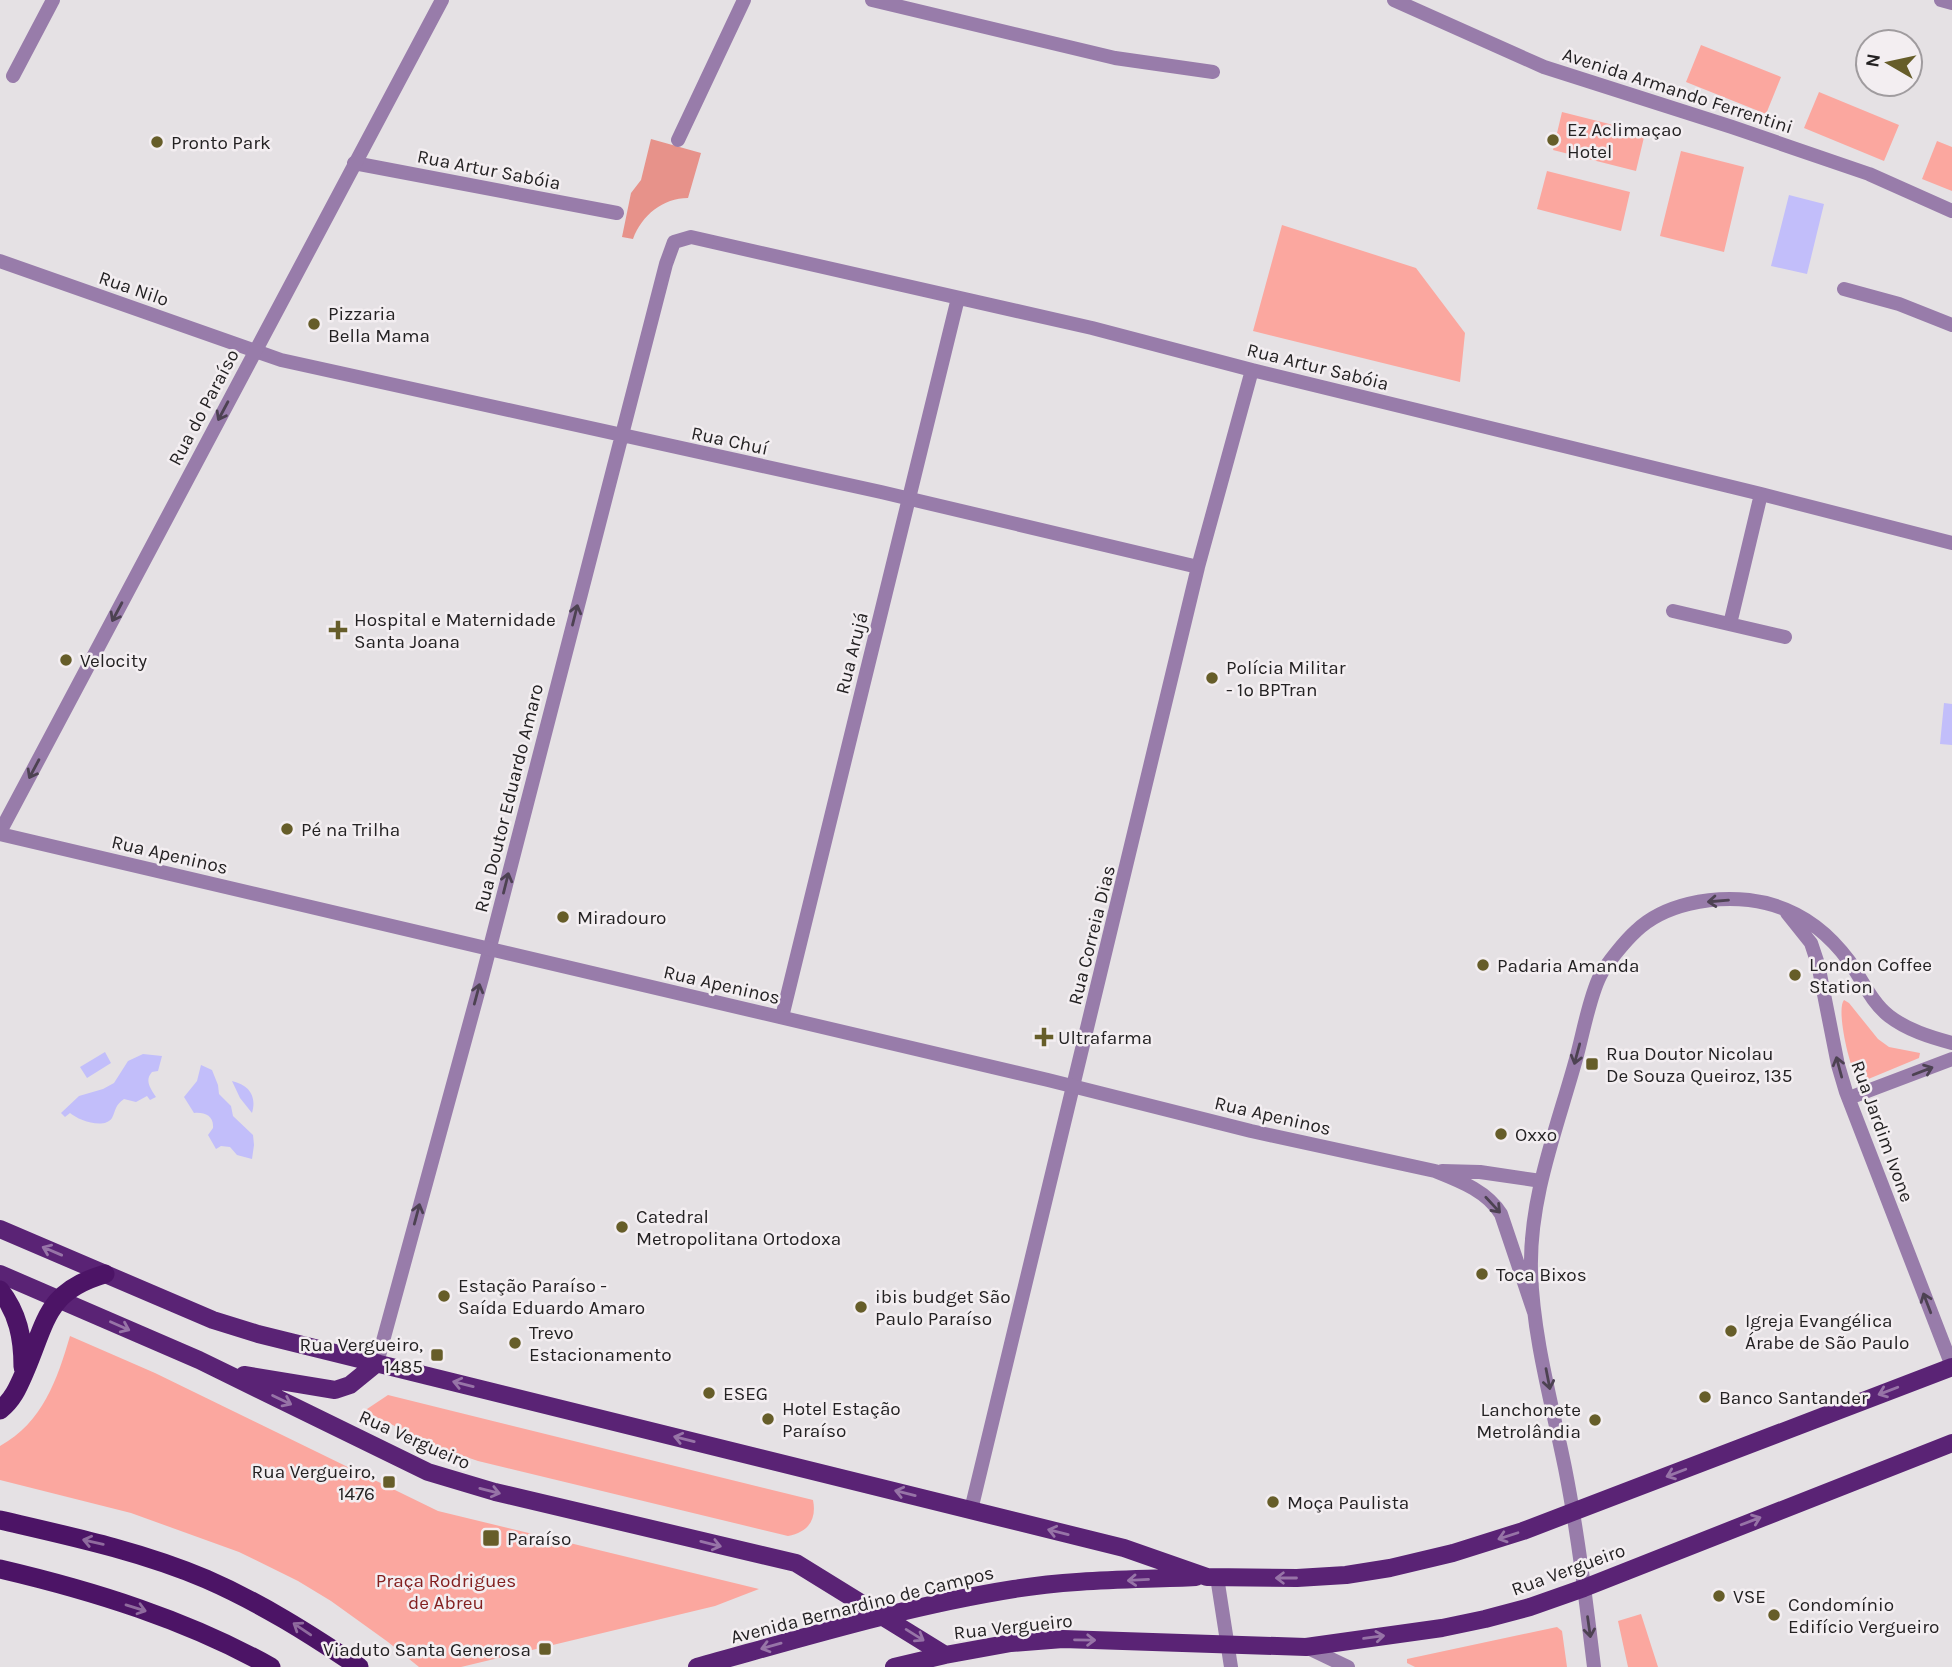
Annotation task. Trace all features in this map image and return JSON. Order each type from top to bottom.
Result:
[{"type":"highway","points":[[0,1410],[18,1390],[50,1311],[58,1298],[82,1281],[105,1274]]},
{"type":"highway","points":[[0,1290],[8,1300],[19,1325],[23,1347],[23,1376]]},
{"type":"highway","points":[[0,1520],[116,1547],[205,1579],[289,1620],[359,1667]]},
{"type":"highway","points":[[0,1569],[153,1613],[241,1650],[271,1667]]},
{"type":"main road","points":[[0,1229],[214,1320],[247,1331],[1124,1548],[1212,1577],[1297,1578],[1346,1575],[1453,1553],[1572,1513],[1952,1367]]},
{"type":"main road","name":"Rua Vergueiro","points":[[0,1274],[220,1370],[446,1479],[796,1563],[884,1616],[947,1661],[1011,1643],[1063,1639],[1306,1647],[1442,1628],[1530,1606],[1584,1588],[1952,1443]]},
{"type":"main road","points":[[220,1370],[335,1390],[360,1379],[377,1363]]},
{"type":"main road","name":"Avenida Bernardino de Campos","points":[[697,1667],[884,1616],[977,1595],[1039,1585],[1212,1577]]},
{"type":"main road","points":[[894,1667],[947,1661]]},
{"type":"street","points":[[13,76],[53,0]]},
{"type":"street","name":"Rua do Paraíso","points":[[0,833],[442,0]]},
{"type":"street","points":[[678,140],[744,0]]},
{"type":"street","points":[[873,0],[1115,58],[1213,72]]},
{"type":"street","name":"Avenida Armando Ferrentini","points":[[1394,0],[1544,67],[1869,174],[1952,211]]},
{"type":"street","points":[[1941,0],[1952,3]]},
{"type":"street","name":"Rua Artur Sabóia","points":[[354,163],[617,213]]},
{"type":"street","name":"Rua Artur Sabóia","points":[[674,242],[691,237],[1092,328],[1952,543]]},
{"type":"street","name":"Rua Doutor Eduardo Amaro","points":[[377,1363],[489,949],[666,264],[674,242]]},
{"type":"street","name":"Rua Nilo","points":[[0,261],[254,351]]},
{"type":"street","points":[[1844,289],[1899,304],[1952,325]]},
{"type":"street","name":"Rua Arujá","points":[[782,1017],[958,298]]},
{"type":"street","name":"Rua Chuí","points":[[254,351],[281,360],[909,499],[1198,567]]},
{"type":"street","name":"Rua Correia Dias","points":[[971,1510],[1198,567],[1252,370]]},
{"type":"street","points":[[1730,624],[1761,494]]},
{"type":"street","points":[[1673,611],[1785,637]]},
{"type":"street","name":"Rua Apeninos","points":[[0,833],[1074,1086],[1251,1131],[1435,1171],[1470,1186],[1502,1214],[1534,1312]]},
{"type":"street","points":[[1594,1667],[1572,1513],[1534,1312],[1532,1245],[1541,1181],[1601,976],[1636,931],[1656,917],[1678,907],[1715,900],[1752,901],[1784,910],[1813,923],[1849,961],[1874,1001],[1888,1016],[1909,1028],[1952,1043]]},
{"type":"street","name":"Rua Jardim Ivone","points":[[1784,910],[1811,943],[1818,964],[1838,1065],[1952,1367]]},
{"type":"street","points":[[1849,1098],[1952,1059]]},
{"type":"street","name":"Rua Apeninos","points":[[1435,1171],[1480,1172],[1541,1181]]},
{"type":"street","points":[[1212,1577],[1231,1667]]},
{"type":"street","points":[[1306,1647],[1348,1667]]},
{"type":"green space","points":[[1701,45],[1781,77],[1766,114],[1686,82]]},
{"type":"green space","points":[[1819,92],[1899,125],[1884,161],[1804,128]]},
{"type":"green space","points":[[1562,112],[1645,133],[1636,171],[1553,150]]},
{"type":"green space","points":[[1937,141],[1952,147],[1952,191],[1922,179]]},
{"type":"green space","points":[[1681,151],[1744,167],[1724,252],[1660,236]]},
{"type":"green space","points":[[1547,171],[1630,192],[1621,231],[1537,209]]},
{"type":"green space","points":[[1282,225],[1416,268],[1465,333],[1460,382],[1253,331]]},
{"type":"green space","points":[[1844,1000],[1878,1039],[1889,1047],[1920,1053],[1919,1058],[1866,1080],[1857,1078],[1844,1038]]},
{"type":"green space","name":"Praça Rodrigues de Abreu","points":[[70,1336],[155,1373],[438,1511],[759,1589],[715,1606],[461,1667],[419,1667],[331,1601],[298,1581],[239,1552],[131,1513],[0,1480],[0,1446],[15,1436],[38,1412],[60,1368]]},
{"type":"green space","points":[[388,1395],[813,1500],[814,1513],[806,1528],[788,1536],[478,1461],[440,1448],[364,1411]]},
{"type":"green space","points":[[1641,1614],[1658,1667],[1628,1667],[1618,1621]]},
{"type":"green space","points":[[1557,1627],[1562,1631],[1567,1667],[1415,1667],[1407,1663],[1407,1659]]},
{"type":"shaded area","points":[[651,139],[701,153],[688,198],[670,201],[654,210],[642,222],[633,239],[622,237],[631,193],[641,180]]},
{"type":"shaded area","points":[[1789,195],[1824,204],[1807,274],[1771,266]]},
{"type":"shaded area","points":[[1944,703],[1952,704],[1952,745],[1940,744]]},
{"type":"shaded area","points":[[105,1052],[111,1063],[87,1078],[80,1067]]},
{"type":"shaded area","points":[[143,1054],[162,1056],[158,1071],[152,1072],[149,1079],[149,1085],[156,1097],[150,1100],[147,1096],[136,1102],[124,1099],[117,1106],[112,1118],[103,1123],[85,1121],[70,1113],[65,1117],[61,1113],[79,1096],[114,1083],[128,1061]]},
{"type":"shaded area","points":[[201,1065],[212,1070],[219,1094],[231,1106],[233,1116],[253,1135],[252,1159],[237,1155],[230,1147],[221,1146],[216,1149],[208,1135],[213,1128],[210,1118],[202,1113],[194,1113],[184,1097],[197,1081]]},
{"type":"shaded area","points":[[232,1081],[243,1085],[250,1092],[253,1101],[252,1113],[240,1098]]},
{"type":"place","name":"Ez Aclimaçao Hotel","points":[[1553,140]]},
{"type":"place","name":"Pronto Park","points":[[157,142]]},
{"type":"place","name":"Pizzaria Bella Mama","points":[[314,324]]},
{"type":"place","name":"Hospital e Maternidade Santa Joana","points":[[338,630]]},
{"type":"place","name":"Velocity","points":[[66,660]]},
{"type":"place","name":"Polícia Militar - 1º BPTran","points":[[1212,678]]},
{"type":"place","name":"Pé na Trilha","points":[[287,829]]},
{"type":"place","name":"Miradouro","points":[[563,917]]},
{"type":"place","name":"Padaria Amanda","points":[[1483,965]]},
{"type":"place","name":"London Coffee Station","points":[[1795,975]]},
{"type":"place","name":"Ultrafarma","points":[[1044,1037]]},
{"type":"place","name":"Rua Doutor Nicolau De Souza Queiroz, 135","points":[[1592,1064]]},
{"type":"place","name":"Oxxo","points":[[1501,1134]]},
{"type":"place","name":"Catedral Metropolitana Ortodoxa","points":[[622,1227]]},
{"type":"place","name":"Toca Bixos","points":[[1482,1274]]},
{"type":"place","name":"Estação Paraíso - Saída Eduardo Amaro","points":[[444,1296]]},
{"type":"place","name":"ibis budget São Paulo Paraíso","points":[[861,1307]]},
{"type":"place","name":"Igreja Evangélica Árabe de São Paulo","points":[[1731,1331]]},
{"type":"place","name":"Trevo Estacionamento","points":[[515,1343]]},
{"type":"place","name":"Rua Vergueiro, 1485","points":[[437,1355]]},
{"type":"place","name":"ESEG","points":[[709,1393]]},
{"type":"place","name":"Banco Santander","points":[[1705,1397]]},
{"type":"place","name":"Hotel Estação Paraíso","points":[[768,1419]]},
{"type":"place","name":"Lanchonete Metrolândia","points":[[1595,1420]]},
{"type":"place","name":"Rua Vergueiro, 1476","points":[[389,1482]]},
{"type":"place","name":"Moça Paulista","points":[[1273,1502]]},
{"type":"place","name":"Paraíso","points":[[491,1538]]},
{"type":"place","name":"VSE","points":[[1719,1596]]},
{"type":"place","name":"Condomínio Edifício Vergueiro","points":[[1774,1615]]},
{"type":"place","name":"Viaduto Santa Generosa","points":[[545,1649]]}]
